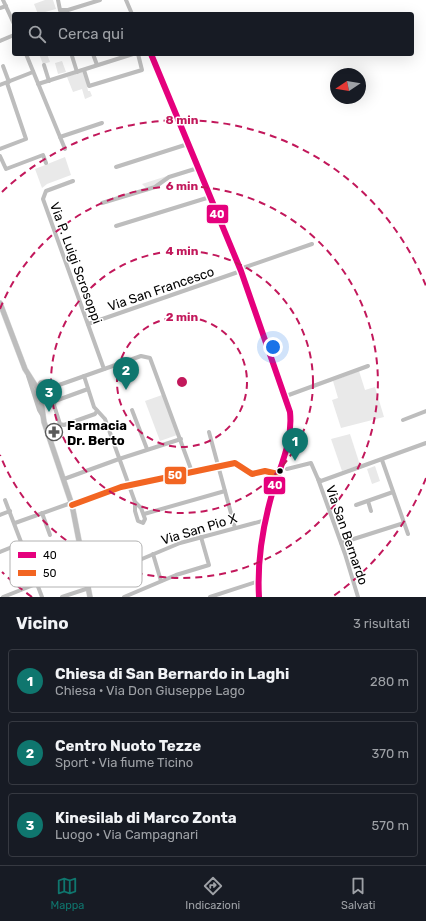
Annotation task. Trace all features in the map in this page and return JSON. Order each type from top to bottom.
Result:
[{"type":"main road","points":[[0,305],[25,369],[37,388],[40,396],[42,415],[71,504],[79,541]]},
{"type":"main road","points":[[29,375],[50,384],[52,390],[42,409]]},
{"type":"main road","points":[[37,388],[43,382]]},
{"type":"main road","points":[[40,396],[48,396]]},
{"type":"main road","points":[[89,588],[90,597]]},
{"type":"street","points":[[3,0],[12,20]]},
{"type":"street","points":[[58,0],[60,10],[68,10],[100,0]]},
{"type":"street","points":[[126,0],[131,12]]},
{"type":"street","points":[[0,8],[6,6]]},
{"type":"street","points":[[0,41],[12,36]]},
{"type":"street","points":[[28,56],[64,149]]},
{"type":"street","points":[[72,56],[77,72]]},
{"type":"street","points":[[94,56],[97,66]]},
{"type":"street","points":[[38,84],[126,56]]},
{"type":"street","points":[[84,70],[89,86],[142,70],[138,56]]},
{"type":"street","points":[[152,56],[240,270],[286,396],[292,424],[284,468],[266,520],[259,553],[259,597]]},
{"type":"street","points":[[44,65],[49,81]]},
{"type":"street","points":[[0,149],[26,139],[3,66]]},
{"type":"street","points":[[0,85],[33,72]]},
{"type":"street","points":[[60,137],[102,123]]},
{"type":"street","points":[[116,167],[188,144]]},
{"type":"street","points":[[0,156],[6,169],[43,155],[46,163]]},
{"type":"street","points":[[102,203],[155,187],[169,177],[198,168]]},
{"type":"street","name":"Via P. Luigi Scrosoppi","points":[[73,180],[46,190],[43,199],[104,369]]},
{"type":"street","points":[[116,226],[210,197]]},
{"type":"street","name":"Via San Francesco","points":[[88,324],[312,244]]},
{"type":"street","points":[[52,390],[59,385],[146,356],[152,363],[192,472]]},
{"type":"street","points":[[286,396],[368,366]]},
{"type":"street","points":[[29,375],[34,396],[42,415]]},
{"type":"street","points":[[84,376],[97,411],[105,419],[135,502],[135,510],[139,522],[145,521],[141,508],[135,502]]},
{"type":"street","points":[[50,384],[59,385]]},
{"type":"street","points":[[88,389],[55,401],[54,405],[60,424],[64,425],[95,414],[97,411]]},
{"type":"street","points":[[132,410],[147,450]]},
{"type":"street","points":[[403,420],[426,411]]},
{"type":"street","points":[[209,432],[235,528]]},
{"type":"street","points":[[64,480],[119,459],[181,439]]},
{"type":"street","points":[[318,479],[319,481],[326,480],[426,443]]},
{"type":"street","points":[[382,460],[408,534]]},
{"type":"street","name":"Via San Bernardo","points":[[284,468],[311,462],[341,543],[358,597]]},
{"type":"street","points":[[15,523],[111,490],[218,466],[235,463],[252,474],[284,468]]},
{"type":"street","points":[[144,514],[225,491]]},
{"type":"street","points":[[356,504],[393,492]]},
{"type":"street","points":[[6,500],[21,541]]},
{"type":"street","points":[[368,501],[371,511]]},
{"type":"street","points":[[0,515],[10,511]]},
{"type":"street","points":[[42,513],[50,535]]},
{"type":"street","name":"Via San Pio X","points":[[142,559],[201,537],[266,520]]},
{"type":"street","points":[[341,543],[404,522]]},
{"type":"street","points":[[124,597],[161,581],[209,565],[201,537]]},
{"type":"street","points":[[0,552],[10,548]]},
{"type":"street","points":[[153,554],[161,581]]},
{"type":"street","points":[[210,597],[259,581]]},
{"type":"street","points":[[2,597],[28,587]]},
{"type":"street","points":[[37,587],[42,597]]},
{"type":"street","points":[[62,597],[89,588]]},
{"type":"shaded area","points":[[45,0],[53,0],[56,9],[45,12],[37,12],[34,4]]},
{"type":"shaded area","points":[[40,56],[48,56],[50,62],[43,64]]},
{"type":"shaded area","points":[[62,61],[66,72],[58,74],[55,63]]},
{"type":"shaded area","points":[[84,71],[88,91],[90,91],[92,96],[85,99],[82,89],[73,92],[67,77]]},
{"type":"shaded area","points":[[65,157],[71,175],[47,184],[42,188],[35,169]]},
{"type":"shaded area","points":[[167,176],[160,183],[146,188],[142,184]]},
{"type":"shaded area","points":[[359,371],[365,390],[375,387],[384,417],[341,428],[332,400],[338,398],[333,381]]},
{"type":"shaded area","points":[[44,385],[49,390],[44,395],[39,390]]},
{"type":"shaded area","points":[[162,395],[177,435],[160,441],[145,401]]},
{"type":"shaded area","points":[[350,434],[360,465],[342,471],[331,439]]},
{"type":"shaded area","points":[[375,466],[380,481],[372,484],[367,469]]},
{"type":"transit line","name":"40","points":[[152,56],[241,271],[290,412],[290,434],[288,444],[265,520],[260,558],[259,597]]},
{"type":"transit line","name":"50","points":[[72,505],[121,487],[235,463],[252,474],[265,471],[278,474]]},
{"type":"place","name":"Centro Nuoto Tezze","points":[[126,390]]},
{"type":"place","name":"Kinesilab di Marco Zonta","points":[[49,412]]},
{"type":"place","name":"Farmacia Dr. Berto","points":[[54,432]]},
{"type":"place","name":"Chiesa di San Bernardo in Laghi","points":[[295,461]]}]
